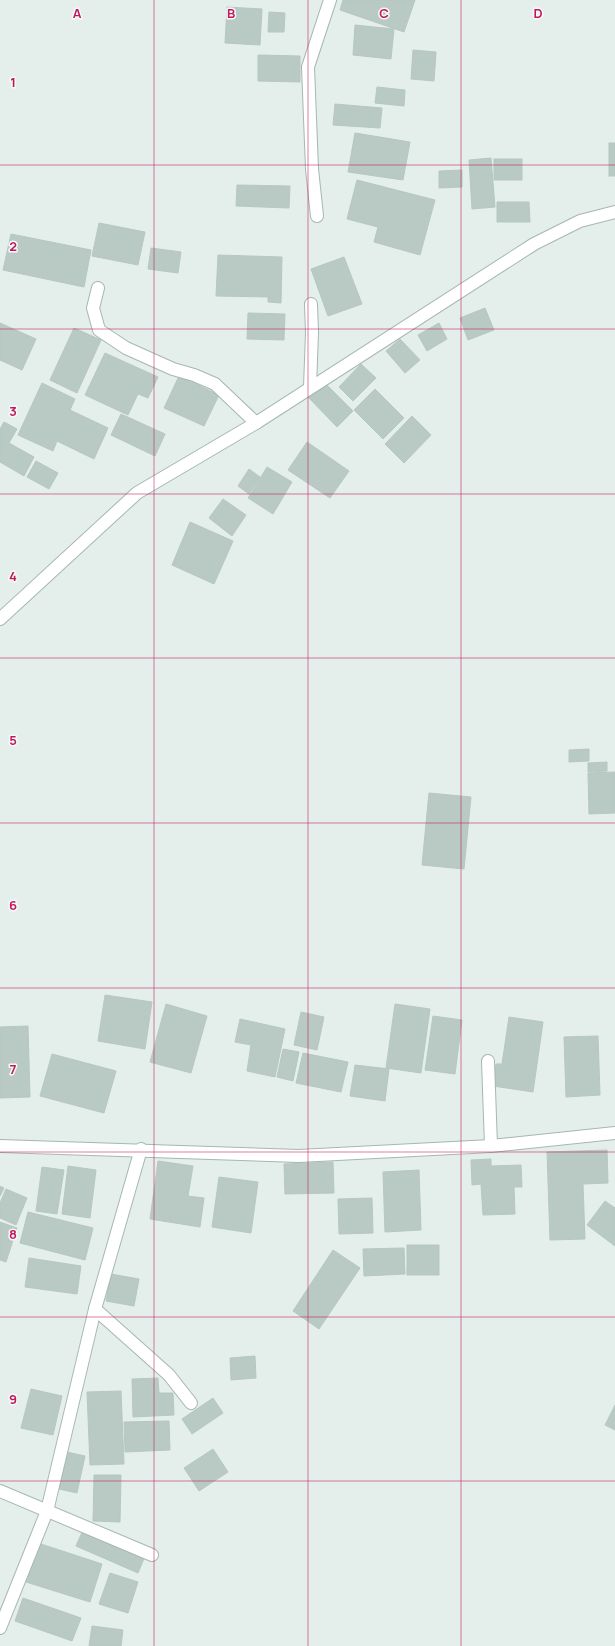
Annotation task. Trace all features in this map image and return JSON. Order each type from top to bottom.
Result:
[{"type":"street","points":[[317,216],[312,169],[308,67],[330,0]]},
{"type":"street","points":[[0,619],[137,493],[256,422],[534,244],[580,221],[615,212]]},
{"type":"street","points":[[98,288],[93,308],[99,330],[126,348],[173,369],[194,374],[215,384],[256,422]]},
{"type":"street","points":[[310,387],[312,333],[311,304]]},
{"type":"street","points":[[488,1061],[491,1146]]},
{"type":"street","points":[[0,1146],[142,1149],[299,1156],[491,1146],[615,1133]]},
{"type":"street","points":[[0,1628],[47,1511],[95,1309],[142,1149]]},
{"type":"street","points":[[95,1309],[169,1375],[191,1403]]},
{"type":"street","points":[[0,1491],[152,1555]]},
{"type":"building","points":[[343,0],[415,0],[404,32],[340,10]]},
{"type":"building","points":[[227,7],[262,9],[260,45],[225,43]]},
{"type":"building","points":[[269,12],[285,13],[284,32],[268,32]]},
{"type":"building","points":[[355,25],[394,29],[391,59],[353,55]]},
{"type":"building","points":[[413,50],[436,52],[434,81],[411,79]]},
{"type":"building","points":[[258,55],[300,56],[300,82],[258,81]]},
{"type":"building","points":[[377,87],[405,90],[404,106],[375,103]]},
{"type":"building","points":[[335,104],[382,108],[380,128],[333,125]]},
{"type":"building","points":[[355,133],[410,142],[403,180],[348,172]]},
{"type":"building","points":[[609,143],[615,143],[615,176],[609,176]]},
{"type":"building","points":[[491,158],[495,207],[472,209],[469,160]]},
{"type":"building","points":[[494,159],[522,159],[522,180],[494,180]]},
{"type":"building","points":[[462,170],[462,187],[439,188],[439,171]]},
{"type":"building","points":[[357,180],[435,200],[420,255],[374,242],[378,227],[347,219]]},
{"type":"building","points":[[237,185],[290,186],[289,208],[236,206]]},
{"type":"building","points":[[497,202],[529,202],[530,222],[497,222]]},
{"type":"building","points":[[99,223],[145,232],[138,265],[92,256]]},
{"type":"building","points":[[11,234],[91,250],[84,287],[3,270]]},
{"type":"building","points":[[151,248],[181,252],[178,273],[148,269]]},
{"type":"building","points":[[218,255],[282,257],[281,303],[268,302],[268,297],[216,296]]},
{"type":"building","points":[[344,257],[362,304],[328,316],[311,269]]},
{"type":"building","points":[[485,308],[494,330],[468,340],[460,318]]},
{"type":"building","points":[[248,313],[285,314],[284,340],[247,339]]},
{"type":"building","points":[[0,323],[36,339],[22,370],[0,360]]},
{"type":"building","points":[[439,323],[447,339],[427,351],[418,335]]},
{"type":"building","points":[[74,328],[101,340],[77,393],[50,380]]},
{"type":"building","points":[[400,339],[420,360],[405,373],[386,351]]},
{"type":"building","points":[[105,353],[158,377],[148,398],[138,394],[128,415],[85,395]]},
{"type":"building","points":[[361,364],[376,378],[353,401],[339,387]]},
{"type":"building","points":[[179,376],[219,395],[204,426],[164,408]]},
{"type":"building","points":[[323,381],[353,411],[337,427],[308,397]]},
{"type":"building","points":[[42,383],[75,399],[70,410],[108,428],[94,459],[57,441],[53,451],[18,435]]},
{"type":"building","points":[[375,389],[404,418],[383,439],[354,410]]},
{"type":"building","points":[[121,414],[165,434],[155,456],[111,435]]},
{"type":"building","points":[[412,416],[431,435],[404,463],[385,444]]},
{"type":"building","points":[[4,422],[17,429],[9,443],[34,457],[24,476],[0,462],[0,429]]},
{"type":"building","points":[[307,442],[349,471],[330,498],[288,470]]},
{"type":"building","points":[[36,461],[58,473],[49,489],[27,477]]},
{"type":"building","points":[[267,467],[292,482],[273,514],[248,498]]},
{"type":"building","points":[[249,469],[260,477],[249,494],[238,486]]},
{"type":"building","points":[[223,499],[246,515],[232,536],[209,518]]},
{"type":"building","points":[[190,522],[233,541],[214,584],[172,565]]},
{"type":"building","points":[[589,749],[589,761],[569,762],[569,750]]},
{"type":"building","points":[[607,762],[607,771],[588,772],[588,763]]},
{"type":"building","points":[[615,772],[615,813],[589,814],[588,773]]},
{"type":"building","points":[[429,793],[471,797],[464,869],[422,865]]},
{"type":"building","points":[[105,995],[152,1002],[145,1049],[98,1041]]},
{"type":"building","points":[[166,1004],[207,1016],[191,1073],[150,1062]]},
{"type":"building","points":[[395,1004],[430,1009],[421,1073],[386,1068]]},
{"type":"building","points":[[301,1012],[324,1017],[317,1050],[294,1045]]},
{"type":"building","points":[[433,1016],[462,1020],[455,1074],[425,1070]]},
{"type":"building","points":[[509,1017],[543,1022],[533,1092],[493,1086],[496,1064],[502,1064]]},
{"type":"building","points":[[240,1019],[285,1029],[275,1077],[247,1071],[251,1045],[235,1042]]},
{"type":"building","points":[[28,1026],[30,1097],[0,1098],[0,1027]]},
{"type":"building","points":[[598,1036],[600,1095],[566,1097],[564,1037]]},
{"type":"building","points":[[283,1049],[299,1052],[293,1081],[277,1077]]},
{"type":"building","points":[[303,1053],[348,1062],[341,1092],[296,1083]]},
{"type":"building","points":[[52,1054],[116,1071],[104,1113],[40,1096]]},
{"type":"building","points":[[355,1065],[389,1069],[385,1101],[350,1096]]},
{"type":"building","points":[[607,1150],[608,1183],[583,1184],[585,1239],[550,1240],[547,1152]]},
{"type":"building","points":[[491,1159],[491,1166],[521,1165],[522,1187],[514,1187],[515,1214],[483,1215],[481,1184],[472,1185],[471,1160]]},
{"type":"building","points":[[158,1161],[193,1166],[188,1196],[204,1198],[200,1227],[150,1219]]},
{"type":"building","points":[[333,1162],[334,1193],[285,1194],[284,1164]]},
{"type":"building","points":[[68,1166],[96,1170],[90,1218],[62,1214]]},
{"type":"building","points":[[42,1167],[64,1170],[57,1214],[36,1211]]},
{"type":"building","points":[[419,1170],[421,1230],[385,1232],[383,1172]]},
{"type":"building","points":[[219,1177],[258,1182],[251,1233],[212,1227]]},
{"type":"building","points":[[0,1186],[4,1188],[0,1196]]},
{"type":"building","points":[[6,1189],[27,1198],[16,1225],[0,1218],[0,1203]]},
{"type":"building","points":[[372,1198],[373,1233],[339,1234],[338,1199]]},
{"type":"building","points":[[605,1201],[615,1208],[615,1246],[587,1225]]},
{"type":"building","points":[[28,1212],[93,1228],[85,1260],[20,1243]]},
{"type":"building","points":[[0,1222],[17,1228],[6,1262],[0,1260]]},
{"type":"building","points":[[407,1245],[439,1245],[439,1275],[407,1275]]},
{"type":"building","points":[[404,1248],[405,1274],[364,1276],[363,1249]]},
{"type":"building","points":[[333,1250],[360,1268],[319,1329],[293,1311]]},
{"type":"building","points":[[29,1258],[81,1266],[77,1294],[25,1287]]},
{"type":"building","points":[[111,1274],[139,1279],[134,1306],[106,1301]]},
{"type":"building","points":[[255,1356],[256,1378],[231,1380],[230,1358]]},
{"type":"building","points":[[158,1378],[159,1393],[173,1393],[174,1415],[133,1417],[132,1379]]},
{"type":"building","points":[[31,1389],[62,1396],[53,1435],[21,1428]]},
{"type":"building","points":[[121,1391],[124,1464],[90,1465],[87,1392]]},
{"type":"building","points":[[213,1398],[223,1413],[192,1434],[182,1419]]},
{"type":"building","points":[[615,1405],[615,1430],[605,1425]]},
{"type":"building","points":[[169,1421],[170,1450],[125,1452],[124,1422]]},
{"type":"building","points":[[213,1449],[228,1472],[199,1491],[184,1468]]},
{"type":"building","points":[[67,1452],[85,1456],[77,1493],[59,1489]]},
{"type":"building","points":[[94,1475],[121,1475],[120,1522],[93,1521]]},
{"type":"building","points":[[83,1530],[145,1556],[138,1573],[76,1546]]},
{"type":"building","points":[[38,1543],[102,1564],[90,1602],[26,1582]]},
{"type":"building","points":[[110,1573],[138,1582],[128,1613],[99,1604]]},
{"type":"building","points":[[23,1598],[81,1618],[72,1641],[15,1621]]},
{"type":"building","points":[[92,1626],[123,1630],[121,1646],[89,1646]]}]
